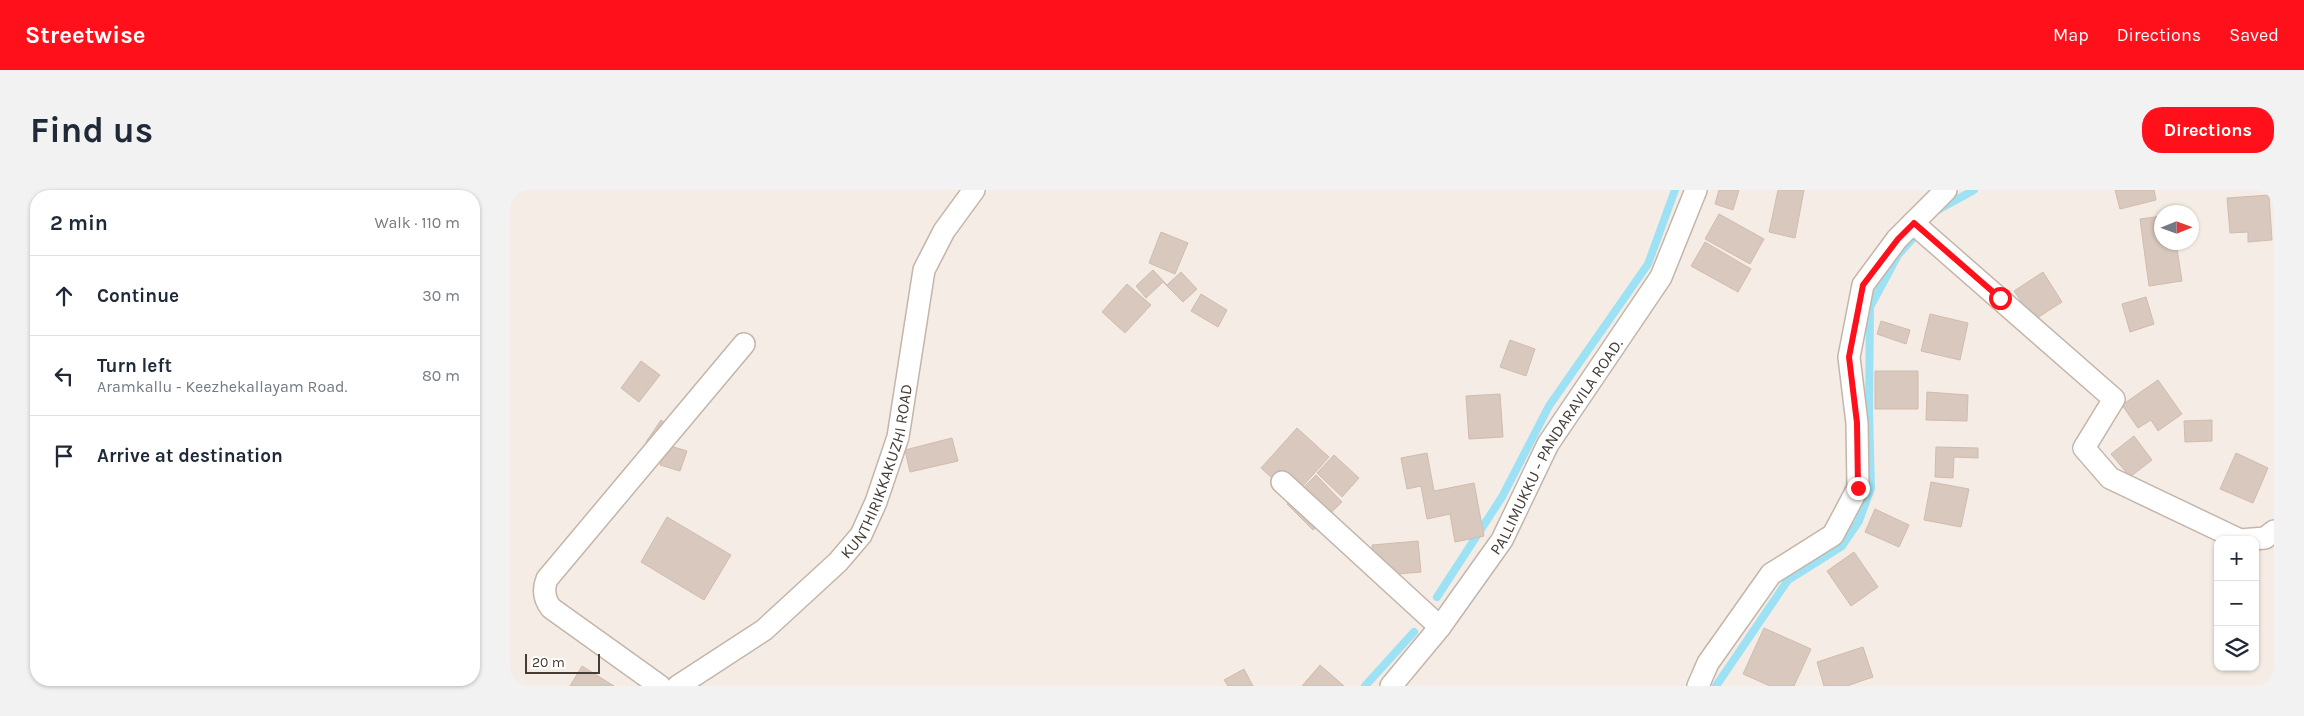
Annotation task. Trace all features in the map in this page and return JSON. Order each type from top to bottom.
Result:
[{"type":"street","name":"KUNTHIRIKKAKUZHI ROAD","points":[[678,686],[764,630],[838,562],[861,535],[876,502],[898,437],[924,270],[944,231],[974,190]]},
{"type":"street","name":"PALLIMUKKU - PANDARAVILA ROAD.","points":[[1391,686],[1440,627],[1502,540],[1548,444],[1661,277],[1696,190]]},
{"type":"street","points":[[1698,686],[1708,663],[1771,574],[1834,535],[1858,488],[1857,423],[1849,357],[1863,285],[1898,239],[1946,190]]},
{"type":"street","points":[[1914,223],[2114,399],[2084,448],[2110,478],[2240,540],[2265,538],[2274,531]]},
{"type":"street","points":[[660,686],[551,608],[546,601],[544,586],[547,579],[633,474],[744,344]]},
{"type":"street","points":[[1282,482],[1440,627]]},
{"type":"building","points":[[1719,190],[1739,190],[1733,210],[1715,204]]},
{"type":"building","points":[[1778,190],[1804,190],[1795,238],[1769,232]]},
{"type":"building","points":[[2115,190],[2154,190],[2156,200],[2120,209]]},
{"type":"building","points":[[2269,195],[2272,240],[2248,242],[2248,232],[2230,233],[2227,198]]},
{"type":"building","points":[[1719,214],[1764,239],[1750,264],[1705,239]]},
{"type":"building","points":[[2154,217],[2154,250],[2177,250],[2182,281],[2149,286],[2140,219]]},
{"type":"building","points":[[1161,232],[1188,243],[1175,274],[1149,263]]},
{"type":"building","points":[[1705,242],[1751,269],[1738,292],[1691,266]]},
{"type":"building","points":[[1153,270],[1167,285],[1181,272],[1197,289],[1183,302],[1163,282],[1146,298],[1136,286]]},
{"type":"building","points":[[2043,272],[2062,302],[2034,320],[2014,291]]},
{"type":"building","points":[[1127,284],[1151,305],[1125,333],[1102,312]]},
{"type":"building","points":[[1201,294],[1227,310],[1218,327],[1191,311]]},
{"type":"building","points":[[2146,297],[2154,324],[2130,332],[2122,304]]},
{"type":"building","points":[[1930,314],[1968,323],[1960,360],[1921,351]]},
{"type":"building","points":[[1881,321],[1910,330],[1906,344],[1877,334]]},
{"type":"building","points":[[1510,340],[1535,349],[1526,376],[1500,367]]},
{"type":"building","points":[[641,361],[660,375],[639,402],[621,388]]},
{"type":"building","points":[[1875,371],[1918,371],[1918,409],[1875,409]]},
{"type":"building","points":[[2158,380],[2182,414],[2158,431],[2151,420],[2138,428],[2122,405]]},
{"type":"building","points":[[1927,392],[1968,395],[1967,421],[1926,420]]},
{"type":"building","points":[[1500,394],[1503,437],[1469,439],[1466,396]]},
{"type":"building","points":[[661,420],[671,427],[656,450],[646,442]]},
{"type":"building","points":[[2212,420],[2212,441],[2185,442],[2184,421]]},
{"type":"building","points":[[1297,428],[1329,457],[1293,497],[1261,468]]},
{"type":"building","points":[[2134,436],[2152,460],[2130,477],[2111,454]]},
{"type":"building","points":[[952,438],[958,461],[910,472],[905,450]]},
{"type":"building","points":[[667,445],[687,451],[680,471],[660,465]]},
{"type":"building","points":[[1936,447],[1978,448],[1978,458],[1954,457],[1953,478],[1935,477]]},
{"type":"building","points":[[1427,453],[1434,491],[1474,483],[1484,536],[1455,542],[1450,514],[1427,519],[1421,486],[1407,489],[1401,458]]},
{"type":"building","points":[[2236,453],[2268,468],[2253,503],[2220,489]]},
{"type":"building","points":[[1334,455],[1359,478],[1342,497],[1317,473]]},
{"type":"building","points":[[1316,475],[1342,502],[1313,530],[1287,504]]},
{"type":"building","points":[[1931,482],[1969,489],[1961,527],[1924,520]]},
{"type":"building","points":[[1875,509],[1909,525],[1899,547],[1865,532]]},
{"type":"building","points":[[667,517],[731,555],[704,600],[641,562]]},
{"type":"building","points":[[1418,541],[1421,572],[1375,576],[1372,545]]},
{"type":"building","points":[[1854,552],[1878,587],[1851,606],[1827,571]]},
{"type":"building","points":[[1764,628],[1811,649],[1794,686],[1770,686],[1743,674]]},
{"type":"building","points":[[1863,647],[1873,677],[1847,686],[1824,686],[1817,662]]},
{"type":"building","points":[[1320,665],[1344,686],[1302,686]]},
{"type":"building","points":[[582,666],[614,686],[570,686]]},
{"type":"building","points":[[1244,669],[1253,686],[1228,686],[1224,680]]},
{"type":"waterway","points":[[1437,597],[1502,497],[1549,406],[1648,264],[1675,190]]},
{"type":"waterway","points":[[1936,211],[1974,190]]},
{"type":"waterway","points":[[1716,686],[1788,580],[1842,546],[1859,521],[1871,488],[1869,411],[1870,307],[1898,255],[1913,238]]},
{"type":"waterway","points":[[1365,686],[1414,632]]},
{"type":"route","points":[[1858,488],[1857,423],[1849,357],[1863,285],[1898,239],[1914,223],[2000,298]]}]
